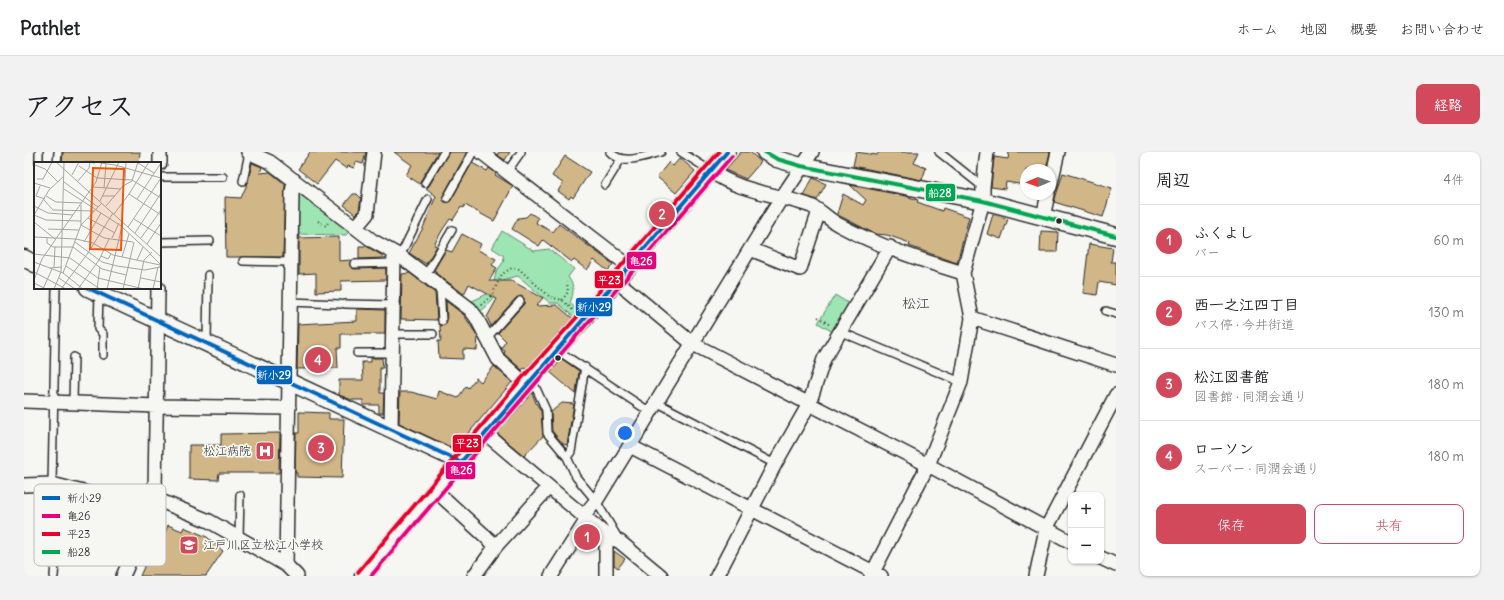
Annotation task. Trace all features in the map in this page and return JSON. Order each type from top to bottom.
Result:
[{"type":"street","points":[[248,152],[270,162],[396,258],[425,276],[471,310],[498,359],[521,380],[527,382]]},
{"type":"street","points":[[356,227],[366,214],[374,152]]},
{"type":"street","points":[[363,576],[461,462],[527,382],[617,281],[727,152]]},
{"type":"street","points":[[765,152],[777,159],[801,166],[983,194],[1043,217],[1116,236]]},
{"type":"street","points":[[551,576],[584,524],[586,513],[596,501],[801,166],[812,152]]},
{"type":"street","points":[[630,446],[875,575],[928,465],[962,382],[972,318],[963,273],[983,194],[987,152]]},
{"type":"street","points":[[1055,164],[1058,152]]},
{"type":"street","points":[[490,155],[507,172],[629,266]]},
{"type":"street","points":[[711,171],[734,183],[813,207],[840,226],[937,266],[963,273]]},
{"type":"street","points":[[286,565],[292,193],[294,180]]},
{"type":"street","points":[[1043,217],[1047,200]]},
{"type":"street","points":[[750,249],[800,269],[819,211]]},
{"type":"street","points":[[717,576],[775,464],[809,404],[824,359],[890,247]]},
{"type":"street","points":[[24,258],[34,263]]},
{"type":"street","points":[[391,428],[396,258]]},
{"type":"street","points":[[617,281],[693,344],[928,465],[1068,540]]},
{"type":"street","points":[[154,484],[158,289]]},
{"type":"street","points":[[94,291],[391,428],[461,462]]},
{"type":"street","points":[[972,318],[1116,365]]},
{"type":"street","points":[[1036,576],[1046,529],[1116,395]]},
{"type":"street","points":[[24,401],[156,406],[289,408]]},
{"type":"street","points":[[485,433],[606,535],[620,542],[661,576]]},
{"type":"street","points":[[24,485],[34,485]]},
{"type":"street","points":[[474,576],[496,546],[549,487]]},
{"type":"street","points":[[436,490],[496,546]]},
{"type":"street","points":[[166,505],[209,521],[286,565],[297,576]]},
{"type":"street","points":[[606,535],[606,576]]},
{"type":"street","points":[[1104,559],[1116,565]]},
{"type":"street","points":[[123,576],[127,566]]},
{"type":"lane","points":[[57,162],[58,152]]},
{"type":"lane","points":[[243,181],[248,152]]},
{"type":"lane","points":[[425,183],[444,152]]},
{"type":"lane","points":[[447,198],[473,152]]},
{"type":"lane","points":[[507,172],[522,152]]},
{"type":"lane","points":[[610,152],[621,159],[661,152]]},
{"type":"lane","points":[[681,152],[711,171]]},
{"type":"lane","points":[[939,152],[983,194]]},
{"type":"lane","points":[[605,185],[621,159]]},
{"type":"lane","points":[[161,177],[223,177]]},
{"type":"lane","points":[[354,264],[396,258],[428,198]]},
{"type":"lane","points":[[425,276],[452,230]]},
{"type":"lane","points":[[161,242],[210,241]]},
{"type":"lane","points":[[243,261],[291,262]]},
{"type":"lane","points":[[207,343],[208,275]]},
{"type":"lane","points":[[440,288],[442,321]]},
{"type":"lane","points":[[52,484],[56,289]]},
{"type":"lane","points":[[94,291],[98,329],[103,334],[103,355]]},
{"type":"lane","points":[[486,339],[520,301]]},
{"type":"lane","points":[[290,302],[394,305]]},
{"type":"lane","points":[[1106,311],[1116,314]]},
{"type":"lane","points":[[841,332],[962,382]]},
{"type":"lane","points":[[393,334],[433,334]]},
{"type":"lane","points":[[557,350],[653,407],[775,464]]},
{"type":"lane","points":[[357,353],[393,352]]},
{"type":"lane","points":[[74,357],[74,402]]},
{"type":"lane","points":[[567,457],[571,452],[585,367]]},
{"type":"lane","points":[[527,382],[534,384],[546,410],[548,433],[567,457],[576,477],[596,501],[620,542]]},
{"type":"lane","points":[[239,538],[240,495]]},
{"type":"lane","points":[[54,576],[55,566]]},
{"type":"path","points":[[471,310],[484,303],[492,295],[502,274],[512,268],[519,269],[550,297],[562,300],[583,320]]},
{"type":"path","points":[[562,300],[568,292],[567,282]]},
{"type":"green space","points":[[295,184],[354,227],[346,235],[293,234]]},
{"type":"green space","points":[[502,231],[534,251],[549,249],[574,269],[568,277],[572,283],[573,289],[570,303],[584,316],[579,322],[558,303],[550,303],[518,276],[505,279],[494,299],[476,314],[468,303],[487,294],[494,282],[496,272],[504,261],[503,255],[492,248]]},
{"type":"green space","points":[[835,295],[853,306],[836,334],[818,323]]},
{"type":"building","points":[[63,152],[140,152],[139,162],[62,162]]},
{"type":"building","points":[[310,152],[366,152],[363,164],[356,162],[354,168],[348,166],[347,169],[335,161],[317,184],[298,169]]},
{"type":"building","points":[[394,152],[438,152],[420,184],[406,175],[412,165]]},
{"type":"building","points":[[449,152],[467,152],[443,196],[443,200],[445,202],[451,200],[472,163],[487,171],[489,168],[496,173],[495,175],[513,186],[494,221],[465,205],[463,208],[461,207],[453,220],[450,219],[443,229],[434,245],[437,246],[426,264],[409,253],[423,228],[436,196],[426,188],[429,186]]},
{"type":"building","points":[[499,152],[510,152],[505,160],[497,155]]},
{"type":"building","points":[[741,152],[750,152],[761,162],[746,179],[725,170]]},
{"type":"building","points":[[856,152],[877,155],[879,152],[919,152],[914,163],[926,168],[922,180],[853,166]]},
{"type":"building","points":[[1009,152],[1050,152],[1047,164],[1020,164],[1020,184],[1006,182],[1005,189],[991,187],[994,157],[1008,159]]},
{"type":"building","points":[[565,156],[590,172],[573,198],[571,196],[569,199],[558,191],[563,183],[552,176]]},
{"type":"building","points":[[680,158],[695,171],[676,193],[657,177],[669,162],[673,166]]},
{"type":"building","points":[[252,163],[262,167],[260,173],[270,172],[285,184],[283,257],[226,257],[225,197],[241,198],[248,182]]},
{"type":"building","points":[[1063,173],[1112,188],[1103,217],[1054,202],[1056,200]]},
{"type":"building","points":[[813,178],[826,184],[817,200],[803,195]]},
{"type":"building","points":[[850,185],[906,196],[918,200],[917,202],[942,211],[943,208],[969,217],[957,263],[909,246],[910,243],[887,235],[875,234],[838,215],[837,214],[843,194],[863,205],[866,200]]},
{"type":"building","points":[[353,194],[357,194],[361,198],[359,210],[356,215],[344,205]]},
{"type":"building","points":[[530,213],[538,218],[536,223],[553,232],[559,224],[613,264],[608,271],[594,260],[587,270],[574,260],[572,262],[543,240],[539,246],[512,229],[518,218],[526,217]]},
{"type":"building","points":[[993,214],[1008,219],[1001,239],[987,234]]},
{"type":"building","points":[[1041,231],[1058,232],[1057,252],[1040,252]]},
{"type":"building","points":[[462,234],[481,244],[478,250],[496,259],[492,265],[497,268],[489,281],[512,281],[543,298],[536,306],[557,305],[572,318],[526,369],[524,368],[522,370],[504,354],[505,351],[501,348],[506,341],[498,333],[524,304],[524,298],[521,296],[516,298],[491,326],[487,317],[497,299],[469,284],[464,294],[434,272],[437,272],[434,270],[446,250],[452,252]]},
{"type":"building","points":[[339,237],[339,261],[351,260],[350,266],[354,269],[386,268],[386,280],[341,281],[341,291],[316,292],[316,273],[299,274],[299,238]]},
{"type":"building","points":[[1089,244],[1113,248],[1111,262],[1116,262],[1116,285],[1099,282],[1097,295],[1083,293]]},
{"type":"building","points":[[359,246],[366,246],[383,256],[383,258],[359,259]]},
{"type":"building","points":[[410,273],[435,293],[437,320],[401,319],[402,274]]},
{"type":"building","points":[[446,301],[464,315],[478,337],[477,350],[463,349],[463,359],[439,358],[438,341],[441,341],[440,326],[445,325],[447,321]]},
{"type":"building","points":[[357,309],[385,310],[385,334],[341,334],[341,348],[337,348],[338,368],[297,369],[298,324],[357,321]]},
{"type":"building","points":[[371,358],[382,358],[383,368],[380,368],[380,393],[384,393],[383,413],[379,413],[379,405],[363,405],[363,400],[352,400],[339,395],[339,380],[363,380],[362,362],[371,362]]},
{"type":"building","points":[[562,359],[579,371],[576,394],[550,372]]},
{"type":"building","points":[[494,366],[512,382],[455,449],[399,423],[400,392],[411,392],[437,399],[439,391],[458,398],[466,386],[468,388],[476,378],[481,382]]},
{"type":"building","points":[[532,393],[541,411],[543,436],[524,456],[497,433]]},
{"type":"building","points":[[562,403],[574,404],[567,445],[563,444],[552,431],[551,412]]},
{"type":"building","points":[[299,412],[329,413],[329,419],[344,419],[342,478],[297,477],[297,473],[295,473],[296,433],[299,433]]},
{"type":"building","points":[[280,433],[279,473],[219,473],[218,480],[189,479],[189,445],[221,445],[221,434]]},
{"type":"building","points":[[168,525],[182,531],[184,527],[207,537],[223,551],[206,576],[140,576],[144,566],[166,566],[166,530]]},
{"type":"building","points":[[614,551],[625,559],[618,568],[614,565]]},
{"type":"transit line","name":"平23","points":[[358,572],[522,378],[578,316],[719,152]]},
{"type":"transit line","name":"新小29","points":[[461,462],[727,152]]},
{"type":"transit line","name":"船28","points":[[765,152],[777,159],[801,166],[983,201],[1116,236]]},
{"type":"transit line","name":"亀26","points":[[371,576],[732,156]]},
{"type":"transit line","name":"新小29","points":[[90,289],[461,462]]},
{"type":"place","name":"西一之江四丁目","points":[[662,214]]},
{"type":"place","name":"ローソン","points":[[318,360]]},
{"type":"place","name":"松江図書館","points":[[321,448]]},
{"type":"place","name":"松江病院","points":[[265,451]]},
{"type":"place","name":"ふくよし","points":[[587,537]]},
{"type":"place","name":"江戸川区立松江小学校","points":[[189,545]]},
{"type":"district","name":"松江","points":[[916,303]]}]
